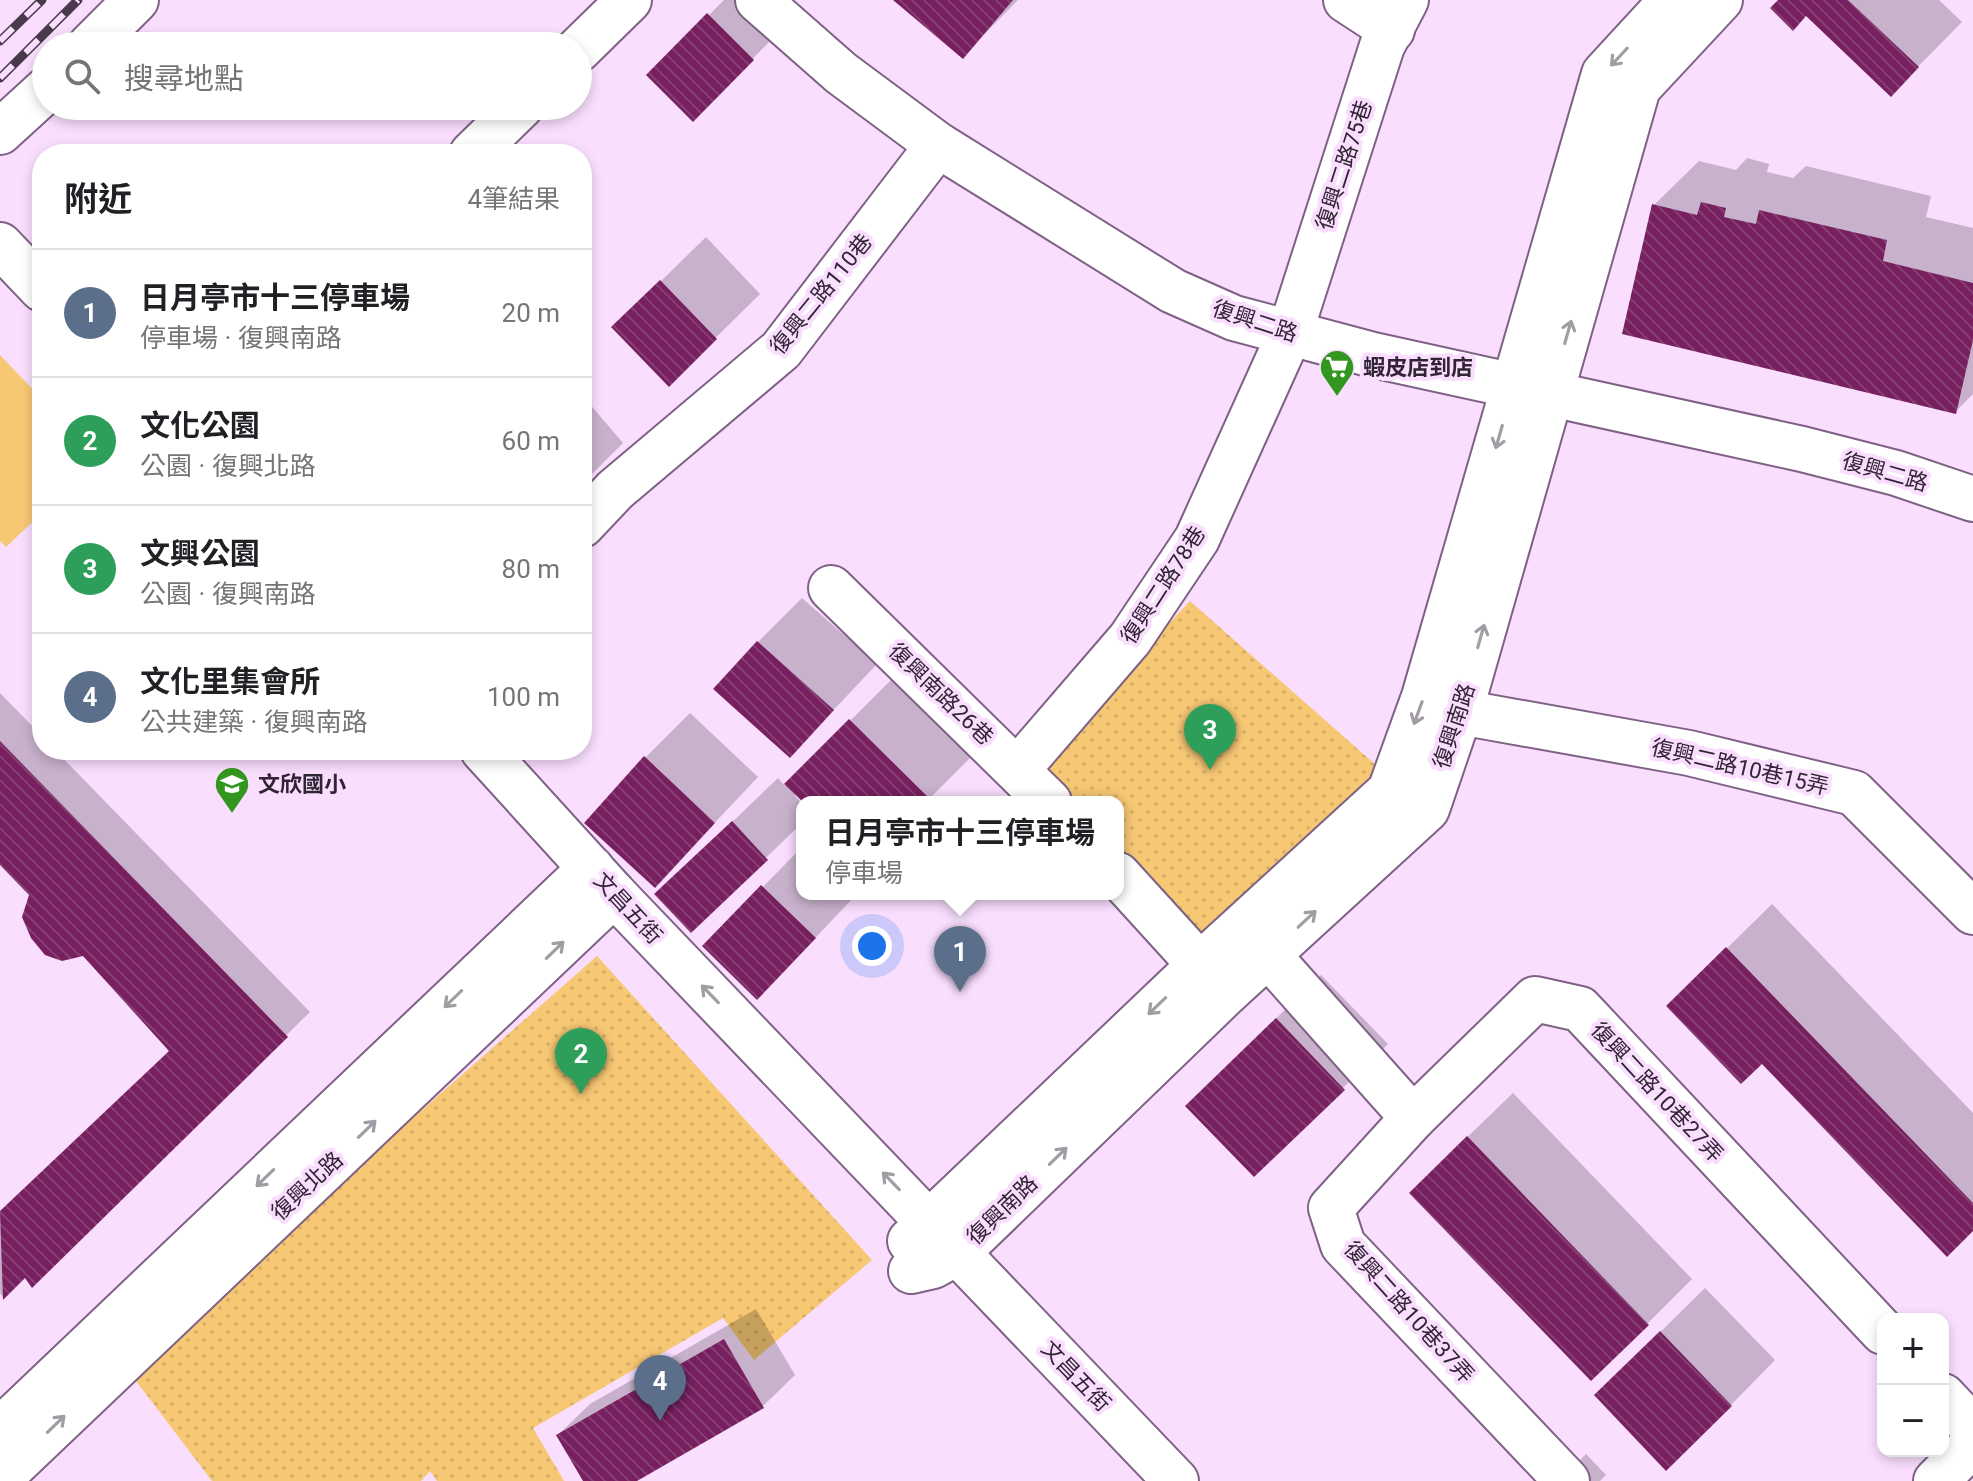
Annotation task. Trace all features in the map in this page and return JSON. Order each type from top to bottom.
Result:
[{"type":"street","points":[[104,32],[136,0]]},
{"type":"street","points":[[592,36],[629,0]]},
{"type":"street","name":"復興二路","points":[[758,0],[841,73],[938,145],[1173,291],[1234,318],[1532,390],[1802,449],[1896,473],[1973,499]]},
{"type":"street","points":[[1346,0],[1399,15]]},
{"type":"street","name":"復興南路","points":[[1213,979],[1268,955],[1427,809],[1460,712],[1532,390],[1566,270],[1604,74],[1672,0]]},
{"type":"street","name":"復興南路","points":[[1566,270],[1638,88],[1720,0]]},
{"type":"street","name":"復興二路75巷","points":[[1290,333],[1382,46],[1399,15]]},
{"type":"street","points":[[0,132],[32,103]]},
{"type":"street","points":[[482,144],[507,120]]},
{"type":"street","name":"復興二路110巷","points":[[592,514],[615,490],[781,350],[938,145]]},
{"type":"street","points":[[0,245],[32,279]]},
{"type":"street","name":"復興二路78巷","points":[[1018,769],[1130,639],[1197,539],[1290,333]]},
{"type":"street","name":"復興南路","points":[[928,1250],[1213,979],[1390,791],[1532,390]]},
{"type":"street","name":"復興南路26巷","points":[[831,588],[1043,796]]},
{"type":"street","name":"復興二路10巷15弄","points":[[1460,712],[1689,753],[1854,793],[1973,912]]},
{"type":"street","name":"文昌五街","points":[[491,760],[599,892],[1140,1481]]},
{"type":"street","points":[[1124,882],[1213,979]]},
{"type":"street","name":"復興北路","points":[[0,1430],[233,1232],[599,892]]},
{"type":"street","points":[[1268,955],[1413,1118]]},
{"type":"street","name":"復興二路10巷27弄","points":[[1413,1118],[1535,999],[1580,1009],[1877,1326]]},
{"type":"street","name":"復興二路10巷37弄","points":[[1413,1118],[1331,1208],[1343,1245],[1567,1481]]},
{"type":"street","name":"復興北路","points":[[0,1478],[233,1232]]},
{"type":"street","name":"文昌五街","points":[[928,1250],[1176,1481]]},
{"type":"street","points":[[1949,1402],[1973,1428]]},
{"type":"street","points":[[1936,1481],[1973,1444]]},
{"type":"shaded area","points":[[0,355],[32,389],[32,522],[6,547],[0,541]]},
{"type":"shaded area","points":[[1190,601],[1386,774],[1197,945],[1124,865],[1124,796],[1062,796],[1035,766]]},
{"type":"shaded area","points":[[597,956],[872,1260],[754,1360],[723,1318],[533,1428],[564,1481],[437,1481],[430,1471],[421,1481],[212,1481],[133,1377],[283,1232]]},
{"type":"building","points":[[893,0],[1013,0],[963,59]]},
{"type":"building","points":[[1778,0],[1848,0],[1919,67],[1891,97],[1806,16],[1793,31],[1770,8]]},
{"type":"building","points":[[707,13],[754,60],[693,122],[646,75]]},
{"type":"building","points":[[1701,202],[1726,208],[1724,217],[1756,224],[1759,210],[1887,240],[1883,261],[1973,283],[1973,340],[1956,414],[1622,334],[1652,204],[1697,215]]},
{"type":"building","points":[[660,280],[717,339],[669,387],[611,327]]},
{"type":"building","points":[[757,641],[834,710],[790,758],[713,689]]},
{"type":"building","points":[[849,719],[927,796],[797,796],[784,784]]},
{"type":"building","points":[[0,741],[288,1037],[32,1288],[25,1278],[3,1300],[0,1211],[169,1051],[83,956],[62,961],[45,955],[31,938],[22,917],[29,895],[0,865]]},
{"type":"building","points":[[644,756],[715,823],[655,888],[584,823]]},
{"type":"building","points":[[732,821],[768,860],[691,933],[654,894]]},
{"type":"building","points":[[761,885],[816,938],[757,1000],[702,946]]},
{"type":"building","points":[[1726,947],[1973,1203],[1973,1231],[1947,1257],[1762,1064],[1741,1084],[1666,1006]]},
{"type":"building","points":[[1276,1018],[1345,1090],[1254,1177],[1185,1106]]},
{"type":"building","points":[[1467,1136],[1649,1325],[1591,1381],[1409,1193]]},
{"type":"building","points":[[1660,1331],[1732,1406],[1666,1471],[1594,1395]]},
{"type":"building","points":[[724,1339],[764,1408],[637,1481],[583,1481],[556,1435]]},
{"type":"railway","points":[[0,41],[42,0]]},
{"type":"railway","points":[[46,32],[78,0]]},
{"type":"railway","points":[[0,78],[32,46]]},
{"type":"place","name":"蝦皮店到店","points":[[1337,398]]},
{"type":"place","name":"文興公園","points":[[1210,770]]},
{"type":"place","name":"文欣國小","points":[[232,815]]},
{"type":"place","name":"日月亭市十三停車場","points":[[960,992]]},
{"type":"place","name":"文化公園","points":[[581,1094]]},
{"type":"place","name":"文化里集會所","points":[[660,1421]]}]
